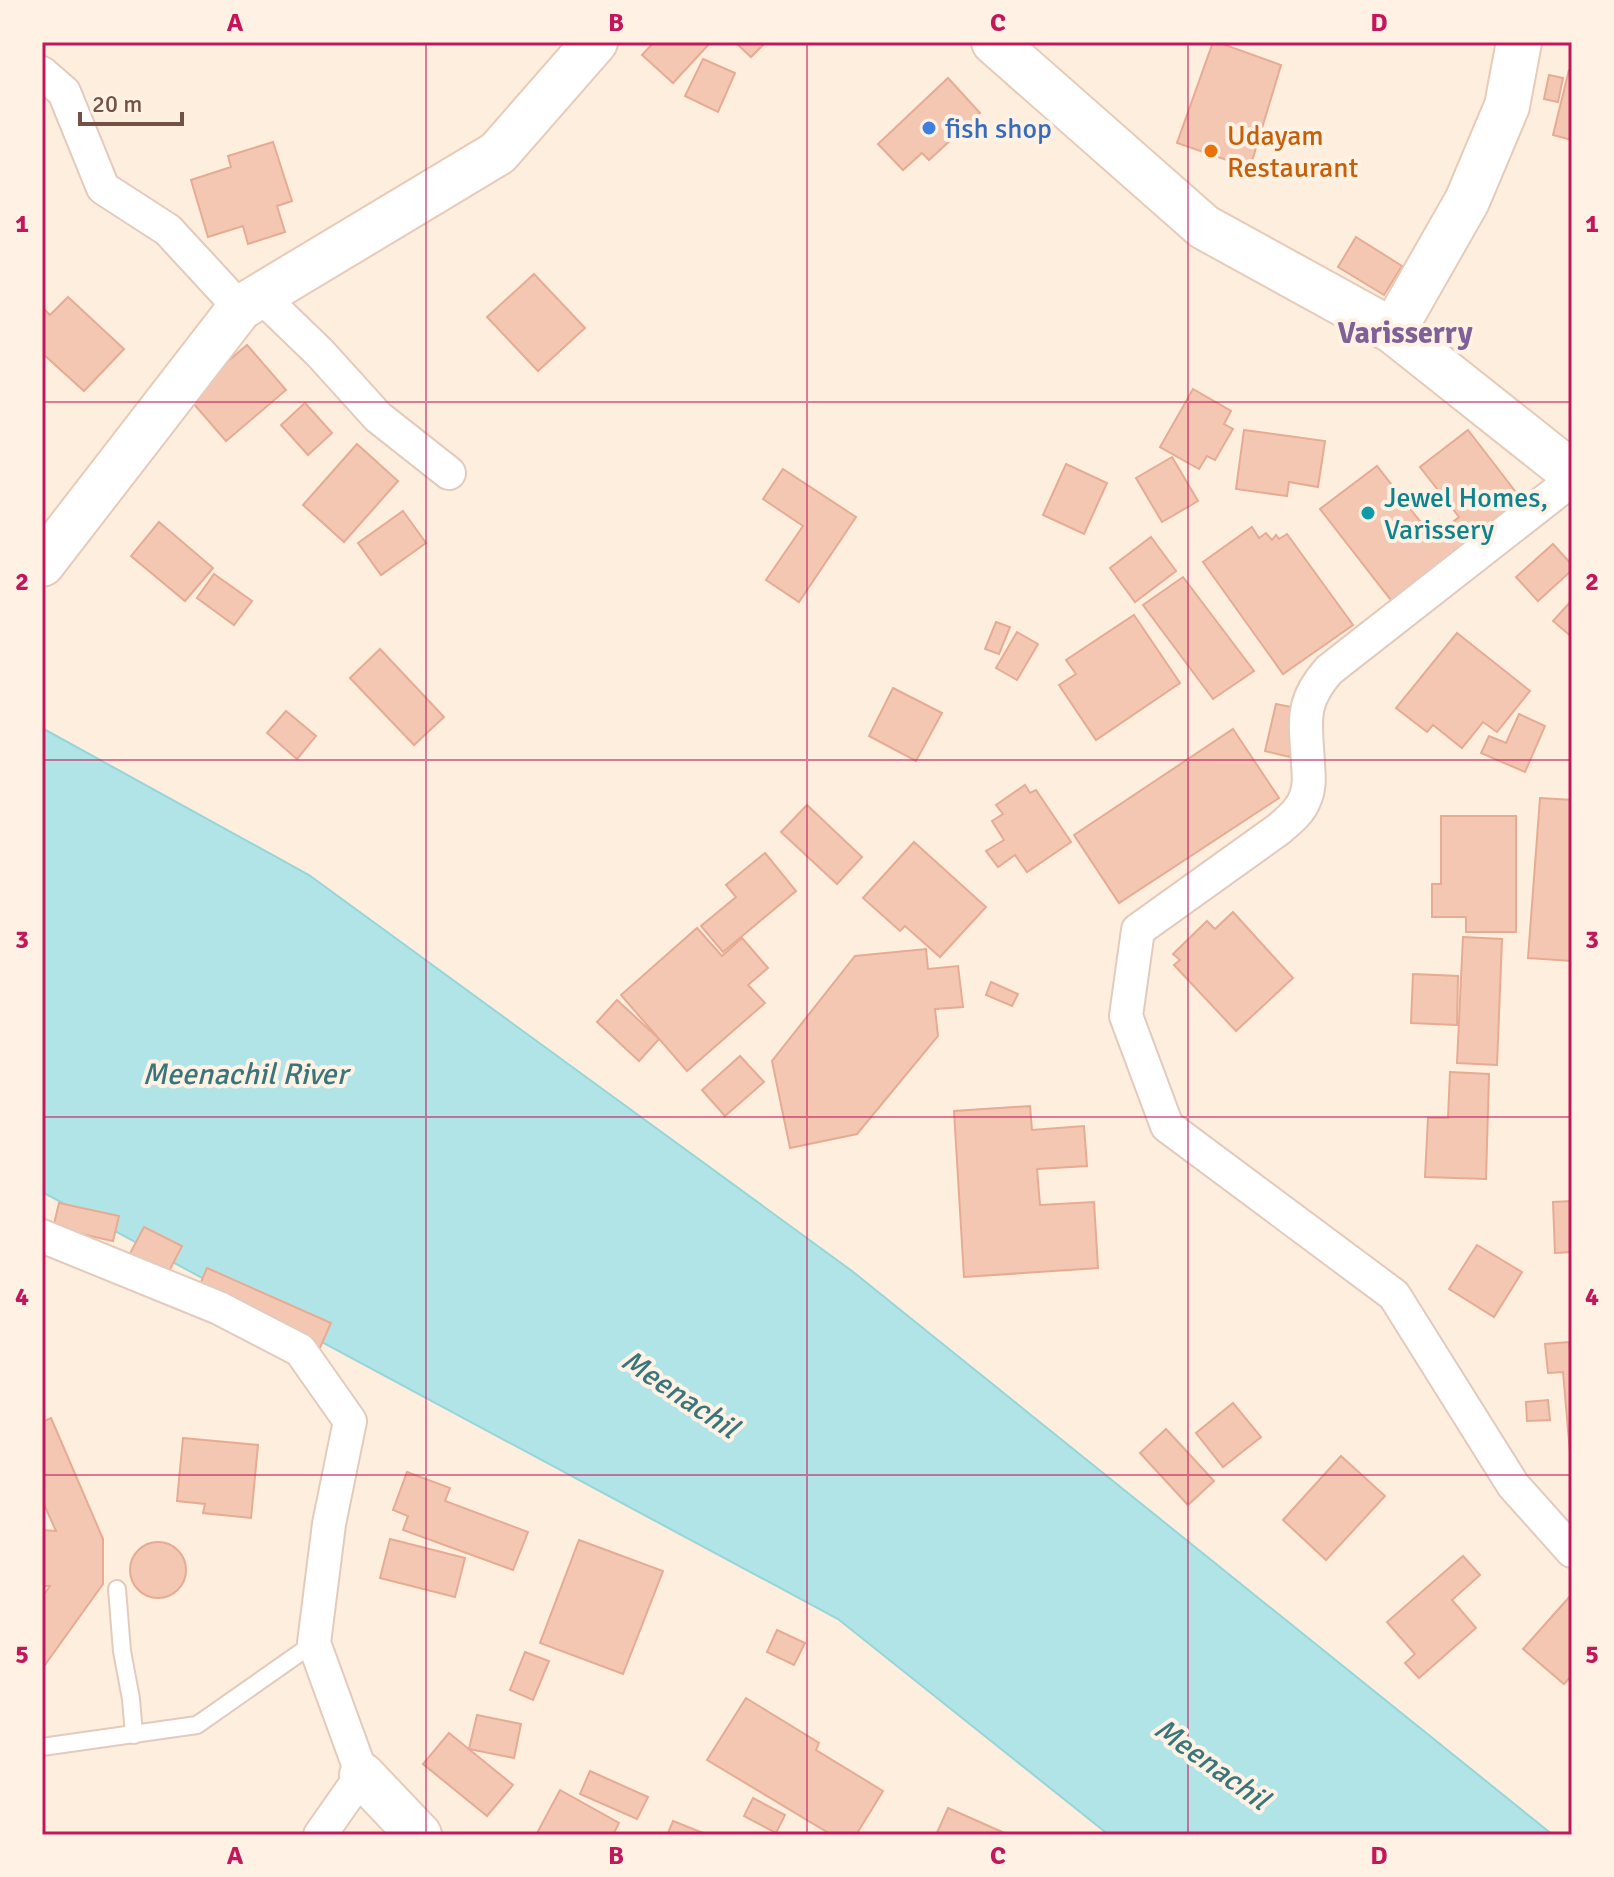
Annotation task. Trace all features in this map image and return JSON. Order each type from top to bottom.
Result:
[{"type":"main road","points":[[42,564],[250,302],[498,153],[595,42]]},
{"type":"main road","points":[[995,42],[1204,227],[1393,331],[1572,473]]},
{"type":"main road","points":[[1393,331],[1467,201],[1507,106],[1519,42]]},
{"type":"main road","points":[[362,1775],[419,1835]]},
{"type":"street","points":[[42,73],[64,92],[103,188],[168,230],[250,302],[320,353],[378,417],[449,473]]},
{"type":"street","points":[[1572,480],[1329,670],[1317,683],[1306,712],[1309,788],[1303,805],[1279,829],[1138,930],[1126,1016],[1167,1126],[1394,1295],[1513,1485],[1572,1551]]},
{"type":"street","points":[[42,1236],[219,1308],[300,1350],[350,1421],[329,1524],[314,1643],[362,1775],[320,1835]]},
{"type":"lane","points":[[117,1589],[134,1735]]},
{"type":"lane","points":[[42,1747],[197,1725],[314,1643]]},
{"type":"water","name":"Meenachil River","points":[[42,728],[309,875],[852,1271],[1553,1835],[1109,1835],[838,1619],[42,1192]]},
{"type":"building","points":[[654,42],[711,42],[673,83],[642,55]]},
{"type":"building","points":[[735,42],[766,42],[751,57]]},
{"type":"building","points":[[1213,42],[1281,65],[1250,168],[1177,143]]},
{"type":"building","points":[[703,59],[735,73],[718,112],[685,96]]},
{"type":"building","points":[[1569,70],[1572,70],[1572,140],[1553,135]]},
{"type":"building","points":[[1549,75],[1563,78],[1558,102],[1544,99]]},
{"type":"building","name":"fish shop","points":[[948,78],[980,113],[929,160],[922,153],[903,170],[878,144]]},
{"type":"building","points":[[273,142],[292,201],[277,206],[285,232],[248,244],[243,226],[208,237],[191,180],[231,167],[228,156]]},
{"type":"building","points":[[1356,237],[1402,266],[1384,295],[1338,267]]},
{"type":"building","points":[[534,274],[585,328],[538,371],[487,317]]},
{"type":"building","points":[[68,297],[124,349],[84,391],[42,353],[42,307],[50,315]]},
{"type":"building","points":[[247,345],[286,390],[226,441],[187,396]]},
{"type":"building","points":[[1193,389],[1231,411],[1224,424],[1233,429],[1215,460],[1207,456],[1199,469],[1160,447]]},
{"type":"building","points":[[305,403],[332,433],[308,455],[281,425]]},
{"type":"building","points":[[1244,430],[1325,441],[1318,487],[1289,482],[1287,496],[1236,489]]},
{"type":"building","name":"Jewel Homes, Varissery","points":[[1468,430],[1525,504],[1394,604],[1320,509],[1377,466],[1433,538],[1459,517],[1420,467]]},
{"type":"building","points":[[357,444],[398,481],[344,542],[303,505]]},
{"type":"building","points":[[1172,457],[1198,501],[1162,522],[1136,478]]},
{"type":"building","points":[[1066,464],[1107,483],[1084,534],[1043,515]]},
{"type":"building","points":[[783,469],[856,517],[799,602],[766,580],[803,526],[763,499]]},
{"type":"building","points":[[403,511],[426,543],[381,575],[358,543]]},
{"type":"building","points":[[159,522],[213,568],[185,601],[131,556]]},
{"type":"building","points":[[1252,527],[1259,538],[1266,533],[1272,540],[1276,535],[1279,539],[1287,534],[1353,625],[1283,674],[1203,562]]},
{"type":"building","points":[[1151,537],[1176,571],[1135,602],[1110,568]]},
{"type":"building","points":[[1553,544],[1572,565],[1572,570],[1538,601],[1516,577]]},
{"type":"building","points":[[214,574],[252,601],[234,625],[197,598]]},
{"type":"building","points":[[1183,577],[1254,671],[1213,699],[1143,605]]},
{"type":"building","points":[[1572,600],[1572,637],[1553,621]]},
{"type":"building","points":[[1134,615],[1180,683],[1096,740],[1059,685],[1076,674],[1066,660]]},
{"type":"building","points":[[996,622],[1010,627],[999,654],[985,649]]},
{"type":"building","points":[[1017,632],[1038,644],[1017,680],[996,668]]},
{"type":"building","points":[[1457,633],[1530,691],[1497,732],[1483,722],[1462,748],[1433,725],[1427,732],[1396,708]]},
{"type":"building","points":[[380,649],[444,717],[414,745],[350,678]]},
{"type":"building","points":[[893,688],[942,713],[916,761],[869,736]]},
{"type":"building","points":[[1276,704],[1301,709],[1290,757],[1265,751]]},
{"type":"building","points":[[286,711],[316,736],[297,759],[267,733]]},
{"type":"building","points":[[1519,714],[1545,726],[1525,772],[1481,753],[1489,736],[1506,743]]},
{"type":"building","points":[[1233,729],[1279,798],[1119,903],[1074,835]]},
{"type":"building","points":[[1025,785],[1030,793],[1036,790],[1071,842],[1027,872],[1015,855],[998,867],[986,851],[1004,840],[992,821],[1003,814],[996,805]]},
{"type":"building","points":[[1540,798],[1572,800],[1572,961],[1528,958]]},
{"type":"building","points":[[807,805],[862,857],[837,884],[781,832]]},
{"type":"building","points":[[1441,816],[1516,816],[1516,932],[1466,932],[1466,917],[1432,917],[1432,884],[1441,884]]},
{"type":"building","points":[[914,842],[986,907],[940,957],[905,926],[900,931],[863,898]]},
{"type":"building","points":[[765,853],[796,891],[723,952],[701,926],[736,897],[726,885]]},
{"type":"building","points":[[1233,912],[1293,978],[1236,1031],[1174,965],[1180,960],[1173,954],[1207,921],[1215,929]]},
{"type":"building","points":[[697,928],[722,956],[742,938],[768,968],[748,985],[765,1003],[687,1071],[621,995]]},
{"type":"building","points":[[1463,937],[1502,939],[1497,1065],[1457,1063]]},
{"type":"building","points":[[926,949],[928,969],[958,966],[963,1007],[935,1009],[938,1036],[857,1134],[790,1148],[772,1061],[855,956]]},
{"type":"building","points":[[1413,974],[1458,976],[1457,1025],[1411,1023]]},
{"type":"building","points":[[991,982],[1018,994],[1012,1006],[986,995]]},
{"type":"building","points":[[617,1000],[659,1039],[639,1061],[597,1022]]},
{"type":"building","points":[[740,1056],[764,1082],[725,1116],[702,1090]]},
{"type":"building","points":[[1450,1072],[1489,1074],[1486,1179],[1425,1177],[1428,1118],[1448,1118]]},
{"type":"building","points":[[1030,1106],[1032,1130],[1084,1126],[1087,1166],[1037,1169],[1040,1205],[1094,1202],[1098,1268],[964,1277],[954,1111]]},
{"type":"building","points":[[1572,1201],[1572,1252],[1555,1253],[1553,1202]]},
{"type":"building","points":[[59,1203],[119,1216],[113,1241],[53,1228]]},
{"type":"building","points":[[144,1227],[182,1246],[165,1279],[127,1259]]},
{"type":"building","points":[[1477,1245],[1522,1272],[1494,1317],[1449,1289]]},
{"type":"building","points":[[207,1268],[331,1323],[319,1350],[196,1294]]},
{"type":"building","points":[[1569,1342],[1572,1365],[1572,1476],[1563,1372],[1548,1373],[1545,1344]]},
{"type":"building","points":[[1548,1400],[1550,1420],[1527,1421],[1526,1402]]},
{"type":"building","points":[[1233,1403],[1261,1437],[1223,1467],[1196,1433]]},
{"type":"building","points":[[51,1418],[103,1539],[103,1584],[42,1669],[42,1597],[50,1586],[42,1586],[42,1530],[56,1531],[42,1500],[42,1422]]},
{"type":"building","points":[[1166,1429],[1214,1481],[1188,1505],[1140,1453]]},
{"type":"building","points":[[183,1438],[258,1445],[251,1518],[203,1513],[205,1504],[177,1501]]},
{"type":"building","points":[[1341,1456],[1385,1496],[1326,1560],[1283,1520]]},
{"type":"building","points":[[407,1472],[450,1488],[445,1501],[528,1532],[513,1570],[403,1530],[408,1516],[393,1510]]},
{"type":"building","points":[[390,1539],[465,1558],[455,1597],[380,1578]]},
{"type":"building","points":[[579,1540],[663,1571],[623,1674],[540,1643]]},
{"type":"building","points":[[158,1542],[178,1550],[186,1570],[178,1590],[158,1598],[138,1590],[130,1570],[138,1550]]},
{"type":"building","points":[[1463,1556],[1480,1575],[1452,1600],[1476,1628],[1419,1678],[1405,1663],[1415,1654],[1387,1622]]},
{"type":"building","points":[[1572,1594],[1572,1675],[1564,1684],[1523,1649]]},
{"type":"building","points":[[777,1630],[805,1643],[794,1665],[767,1652]]},
{"type":"building","points":[[525,1652],[549,1661],[533,1700],[510,1690]]},
{"type":"building","points":[[746,1698],[819,1743],[816,1750],[883,1791],[856,1835],[832,1835],[707,1760]]},
{"type":"building","points":[[477,1715],[521,1724],[514,1758],[469,1749]]},
{"type":"building","points":[[449,1733],[513,1785],[487,1816],[423,1764]]},
{"type":"building","points":[[590,1771],[648,1797],[637,1819],[580,1794]]},
{"type":"building","points":[[560,1790],[619,1823],[613,1835],[536,1835]]},
{"type":"building","points":[[753,1798],[785,1815],[776,1833],[744,1816]]},
{"type":"building","points":[[948,1808],[1009,1835],[936,1835]]},
{"type":"building","points":[[673,1821],[708,1835],[667,1835]]},
{"type":"place","name":"fish shop","points":[[929,128]]},
{"type":"place","name":"Udayam Restaurant","points":[[1211,151]]},
{"type":"place","name":"Jewel Homes, Varissery","points":[[1368,513]]},
{"type":"district","name":"Varisserry","points":[[1405,333]]},
{"type":"water label","name":"Meenachil","points":[[680,1394]]},
{"type":"water label","name":"Meenachil","points":[[1212,1764]]}]
